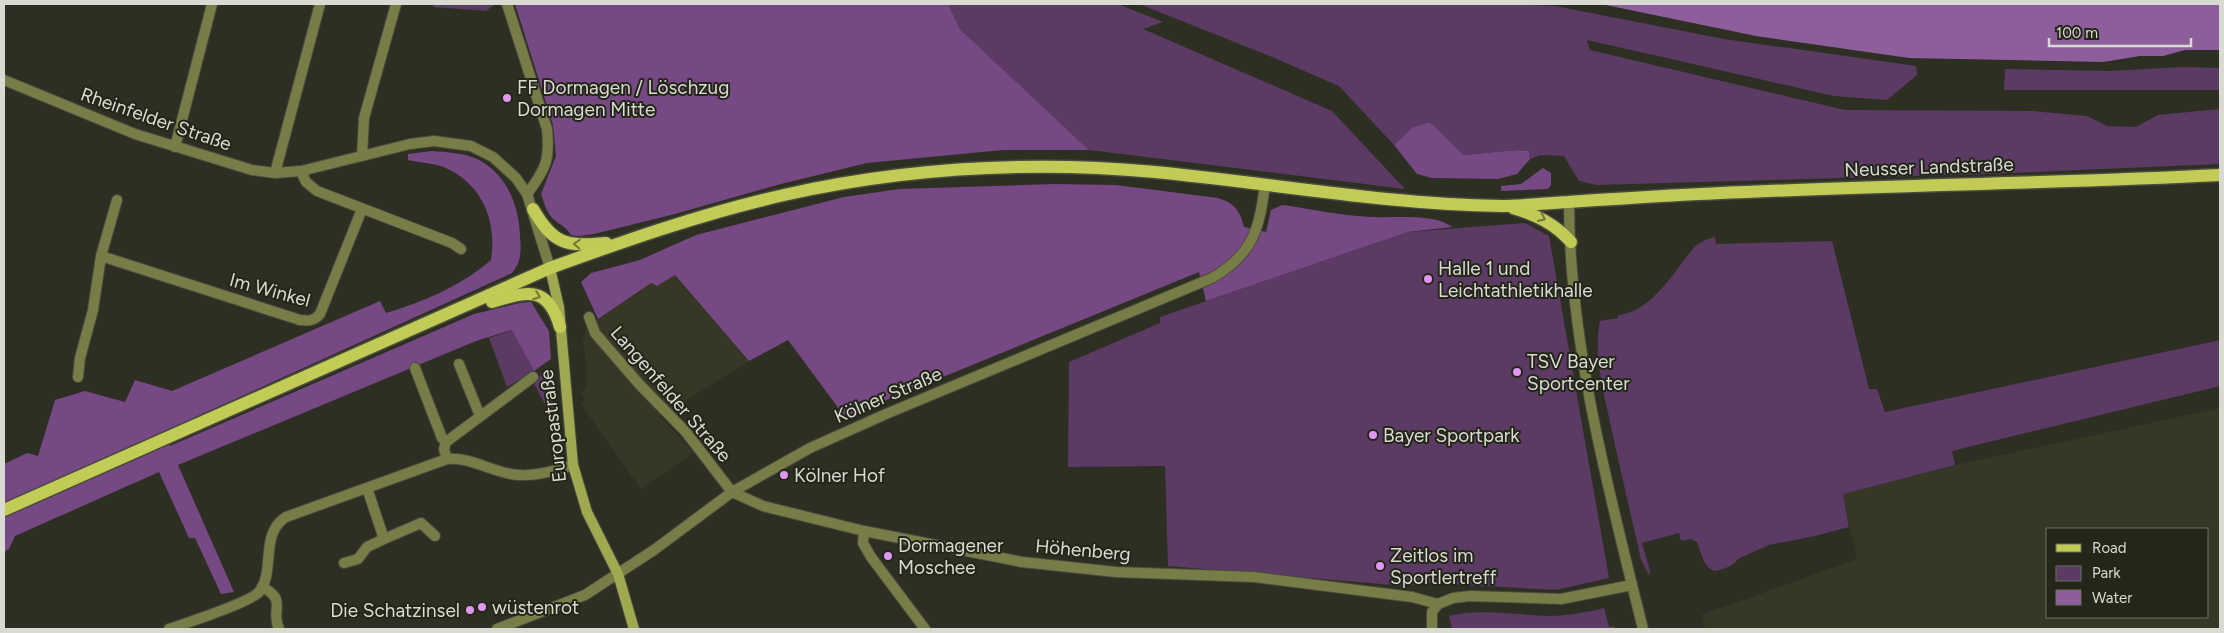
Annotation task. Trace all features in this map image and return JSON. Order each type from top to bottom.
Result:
[{"type":"main road","points":[[4,510],[473,304],[550,268],[626,240],[718,212],[784,195],[866,180],[920,173],[1028,167],[1092,168],[1155,172],[1360,197],[1505,206],[1548,221],[1562,231],[1571,242]]},
{"type":"main road","name":"Neusser Landstraße","points":[[1505,206],[1742,192],[2220,176]]},
{"type":"main road","points":[[533,209],[544,229],[562,241],[583,244],[626,240]]},
{"type":"main road","name":"Europastraße","points":[[550,268],[557,293],[573,465],[587,512],[618,574],[634,629]]},
{"type":"main road","points":[[473,304],[490,303],[523,293],[532,293],[547,300],[556,310],[560,327]]},
{"type":"street","points":[[176,147],[212,4]]},
{"type":"street","points":[[275,173],[320,4]]},
{"type":"street","points":[[362,156],[364,118],[396,4]]},
{"type":"street","points":[[507,4],[547,128],[549,148],[546,166],[538,182],[527,194]]},
{"type":"street","name":"Rheinfelder Straße","points":[[4,80],[98,120],[176,147],[238,167],[275,173],[301,171],[410,144],[434,140],[456,142],[471,146],[493,157],[516,178],[527,194],[550,268]]},
{"type":"street","points":[[301,171],[306,182],[317,191],[452,243],[461,249]]},
{"type":"street","name":"Kölner Straße","points":[[497,629],[572,601],[618,574],[732,492],[810,448],[1212,278],[1230,267],[1250,245],[1256,229],[1265,185]]},
{"type":"street","points":[[78,377],[80,358],[93,310],[101,256],[117,200]]},
{"type":"street","points":[[1569,202],[1580,341],[1586,377],[1643,629]]},
{"type":"street","name":"Im Winkel","points":[[101,256],[300,320],[310,321],[315,320],[320,314],[362,208]]},
{"type":"street","name":"Langenfelder Straße","points":[[590,317],[595,333],[639,384],[685,431],[732,492]]},
{"type":"street","points":[[460,364],[480,416]]},
{"type":"street","points":[[415,368],[442,438],[446,442]]},
{"type":"street","points":[[447,459],[444,449],[446,442],[533,377]]},
{"type":"street","points":[[169,629],[254,596],[262,587],[271,538],[276,526],[281,521],[447,459],[459,458],[513,475],[551,471],[573,465]]},
{"type":"street","points":[[366,488],[384,539]]},
{"type":"street","name":"Höhenberg","points":[[732,492],[763,506],[864,531],[1022,562],[1116,572],[1254,577],[1412,597],[1438,604]]},
{"type":"street","points":[[344,564],[358,558],[367,547],[421,523],[435,536]]},
{"type":"street","points":[[864,531],[863,543],[871,557],[924,629]]},
{"type":"street","points":[[1432,629],[1432,612],[1438,604],[1453,598],[1470,596],[1562,599],[1632,585]]},
{"type":"street","points":[[262,587],[276,596],[278,602],[275,622],[278,629]]},
{"type":"shaded area","points":[[515,4],[948,4],[960,29],[1089,150],[1003,150],[867,163],[594,234],[571,235],[567,229],[550,215],[541,194],[556,156],[553,125]]},
{"type":"shaded area","points":[[1430,122],[1464,155],[1518,150],[1529,151],[1530,159],[1517,174],[1498,179],[1432,178],[1417,174],[1394,145],[1413,127]]},
{"type":"shaded area","points":[[432,151],[461,154],[477,159],[487,165],[504,182],[517,213],[521,246],[518,264],[512,273],[165,431],[170,446],[474,314],[520,303],[531,302],[549,331],[551,359],[534,371],[512,330],[476,341],[178,465],[234,592],[221,594],[195,538],[189,538],[159,472],[15,536],[9,549],[4,552],[4,517],[143,455],[137,443],[4,503],[4,464],[27,453],[38,456],[55,400],[85,391],[125,402],[135,380],[172,391],[380,301],[386,313],[414,304],[467,278],[491,260],[492,232],[489,219],[485,206],[469,184],[459,175],[446,168],[408,160],[408,154]]},
{"type":"shaded area","points":[[1543,168],[1551,173],[1551,185],[1548,189],[1501,191],[1501,186],[1521,184]]},
{"type":"shaded area","points":[[1054,184],[1116,185],[1218,198],[1236,208],[1244,227],[1266,232],[1271,210],[1282,205],[1338,214],[1425,218],[1445,223],[1452,227],[1408,232],[1206,301],[1199,272],[845,417],[788,340],[749,361],[675,275],[657,286],[651,283],[598,319],[581,282],[591,273],[640,260],[696,235],[844,197],[899,189]]},
{"type":"shaded area","points":[[674,275],[749,361],[660,416],[694,453],[641,489],[581,404],[586,400],[581,393],[586,389],[587,367],[583,340],[586,326],[651,283],[657,286]]},
{"type":"shaded area","points":[[2220,408],[2220,629],[1705,629],[1701,615],[1857,559],[1843,494],[1955,465]]},
{"type":"green space","points":[[434,4],[495,4],[486,11],[433,7]]},
{"type":"green space","points":[[948,4],[1118,4],[1163,22],[1143,29],[1332,111],[1405,189],[1089,150],[960,29]]},
{"type":"green space","points":[[1139,4],[1505,4],[1555,6],[1724,39],[1916,66],[1917,75],[1887,100],[1834,96],[1587,40],[1590,50],[1845,110],[2032,111],[2087,116],[2107,126],[2136,127],[2158,115],[2220,109],[2220,164],[1985,174],[1597,185],[1579,181],[1564,156],[1541,155],[1530,159],[1529,151],[1518,150],[1464,155],[1430,122],[1413,127],[1394,145],[1339,86]]},
{"type":"green space","points":[[2182,67],[2220,68],[2220,90],[2004,90],[2005,69],[2109,71]]},
{"type":"green space","name":"Bayer Sportpark","points":[[1525,223],[1549,236],[1609,578],[1556,590],[1429,583],[1405,586],[1168,566],[1165,466],[1068,467],[1069,362],[1160,323],[1160,317],[1408,232]]},
{"type":"green space","points":[[1715,237],[1716,244],[1832,241],[1869,389],[1877,389],[1885,412],[2220,340],[2220,386],[1952,451],[1955,465],[1843,494],[1849,527],[1769,545],[1738,559],[1731,566],[1714,571],[1707,566],[1697,542],[1691,539],[1681,541],[1679,533],[1642,543],[1650,571],[1649,575],[1641,560],[1602,384],[1598,359],[1600,321],[1618,318],[1618,315],[1641,307],[1662,288],[1695,246]]},
{"type":"green space","points":[[513,330],[534,371],[507,387],[489,338]]},
{"type":"green space","points":[[548,368],[551,368],[555,423],[533,382]]},
{"type":"green space","points":[[1604,608],[1609,627],[1614,626],[1615,629],[1452,629],[1449,616],[1486,612],[1557,616]]},
{"type":"water","points":[[1601,4],[2220,4],[2220,50],[2185,50],[2163,56],[2140,56],[2103,62],[1909,58],[1756,36]]},
{"type":"place","name":"FF Dormagen / Löschzug Dormagen Mitte","points":[[507,98]]},
{"type":"place","name":"Halle 1 und Leichtathletikhalle","points":[[1428,279]]},
{"type":"place","name":"TSV Bayer Sportcenter","points":[[1517,372]]},
{"type":"place","name":"Bayer Sportpark","points":[[1373,435]]},
{"type":"place","name":"Kölner Hof","points":[[784,475]]},
{"type":"place","name":"Dormagener Moschee","points":[[888,556]]},
{"type":"place","name":"Zeitlos im Sportlertreff","points":[[1380,566]]},
{"type":"place","name":"wüstenrot","points":[[482,607]]},
{"type":"place","name":"Die Schatzinsel","points":[[470,610]]}]
